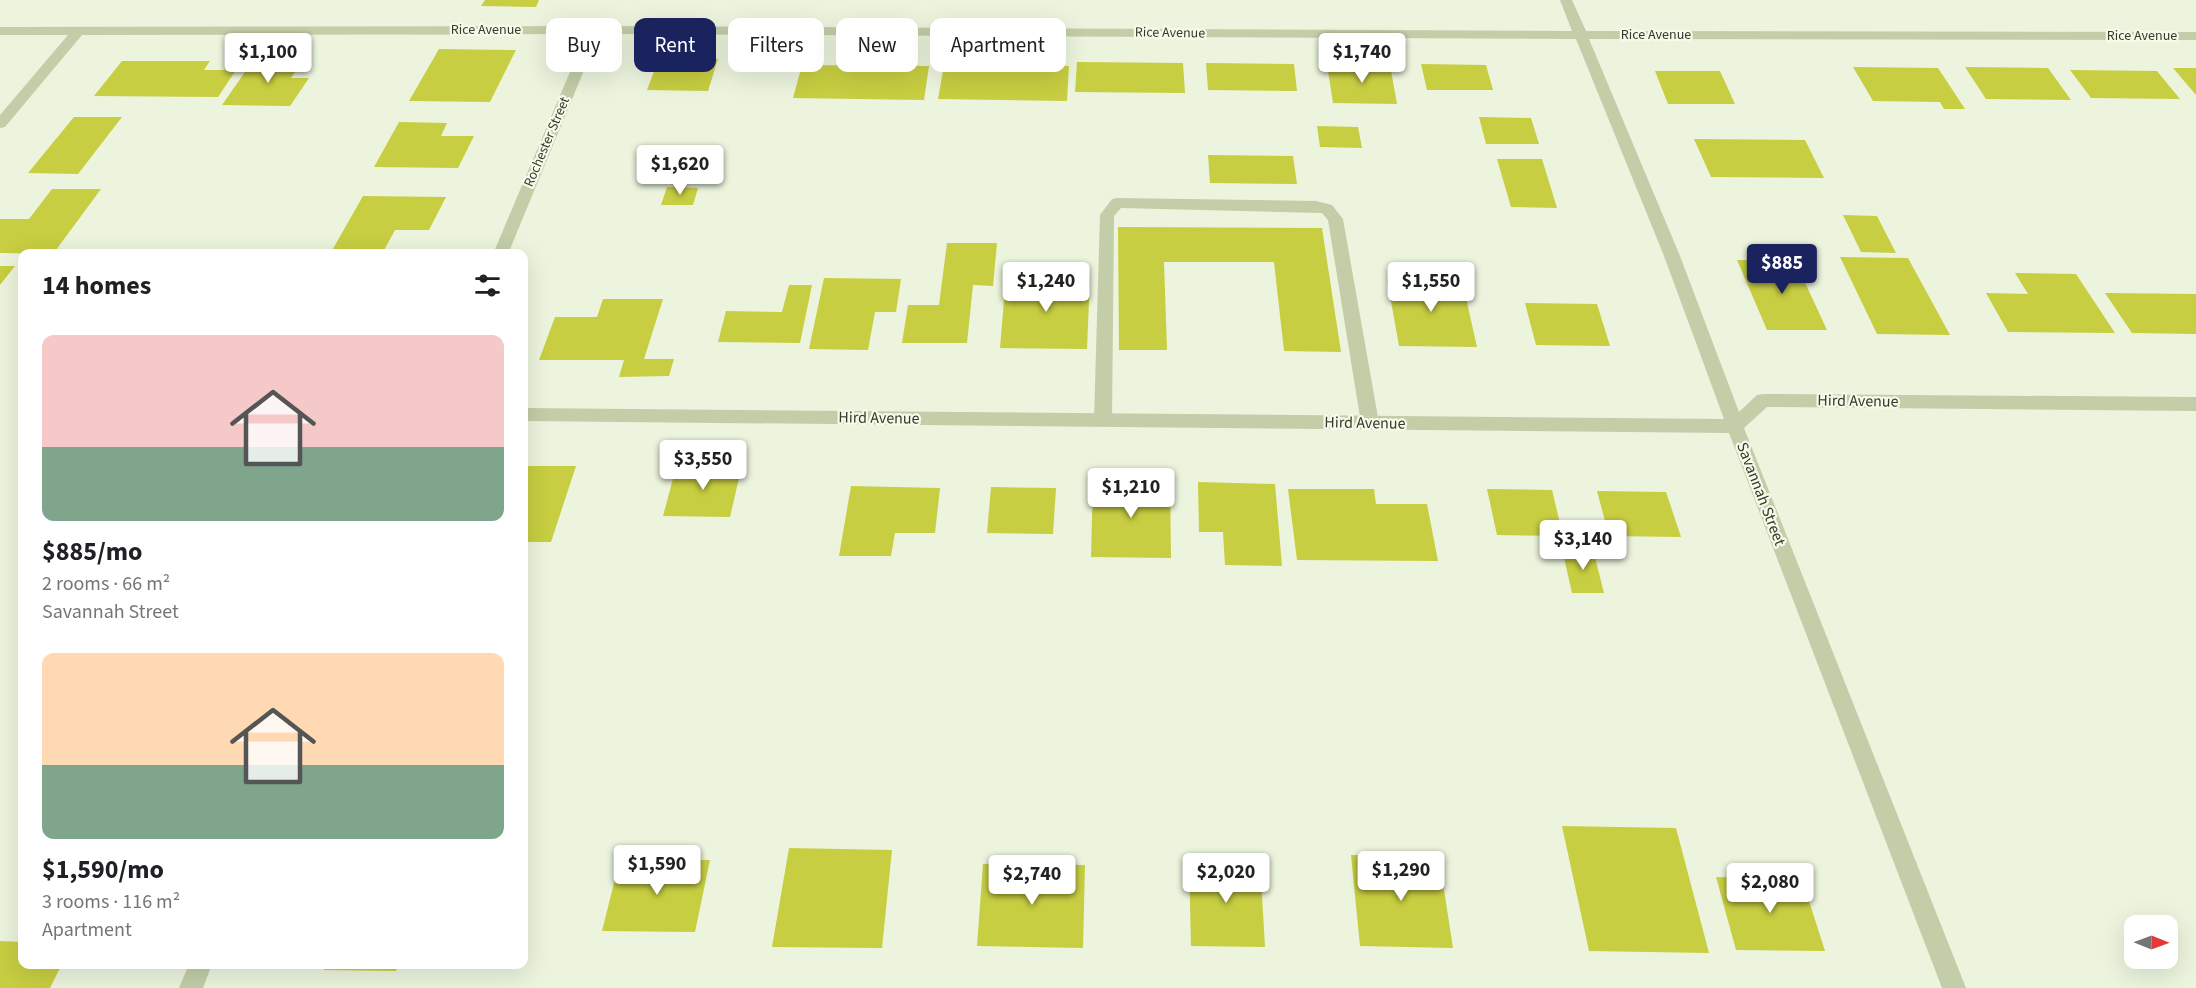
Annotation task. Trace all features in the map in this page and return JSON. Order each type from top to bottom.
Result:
[{"type":"street","name":"Savannah Street","points":[[1566,0],[1672,256],[1735,426],[1954,988]]},
{"type":"street","name":"Rice Avenue","points":[[0,32],[546,30]]},
{"type":"street","name":"Rice Avenue","points":[[622,30],[2196,36]]},
{"type":"street","points":[[0,124],[78,31]]},
{"type":"street","name":"Rochester Street","points":[[502,249],[576,72]]},
{"type":"street","points":[[1103,420],[1107,215],[1117,203],[1316,206],[1327,209],[1335,219],[1370,423]]},
{"type":"street","name":"Hird Avenue","points":[[528,414],[1735,426],[1763,400],[2196,404]]},
{"type":"street","points":[[191,988],[199,969]]},
{"type":"building","points":[[485,0],[539,0],[536,7],[481,6]]},
{"type":"building","points":[[439,49],[516,50],[490,102],[409,101]]},
{"type":"building","points":[[254,59],[303,60],[291,78],[309,78],[290,106],[222,105]]},
{"type":"building","points":[[122,61],[210,61],[204,70],[236,70],[218,97],[94,96]]},
{"type":"building","points":[[1077,62],[1183,63],[1185,93],[1075,92]]},
{"type":"building","points":[[1206,63],[1294,64],[1297,91],[1208,90]]},
{"type":"building","points":[[1421,64],[1486,65],[1493,90],[1427,90]]},
{"type":"building","points":[[824,65],[836,65],[836,72],[918,72],[918,66],[929,66],[924,100],[793,98],[800,72],[824,72]]},
{"type":"building","points":[[1327,65],[1390,65],[1397,104],[1333,103]]},
{"type":"building","points":[[1066,66],[1069,66],[1067,101],[938,99],[943,72],[1066,72]]},
{"type":"building","points":[[1853,67],[1938,68],[1965,109],[1944,109],[1940,102],[1873,101]]},
{"type":"building","points":[[1965,67],[2048,68],[2071,100],[1986,99]]},
{"type":"building","points":[[2173,68],[2196,68],[2196,95]]},
{"type":"building","points":[[2070,70],[2157,71],[2180,99],[2091,98]]},
{"type":"building","points":[[1655,71],[1720,71],[1735,104],[1668,104]]},
{"type":"building","points":[[654,72],[714,72],[708,91],[647,90]]},
{"type":"building","points":[[74,117],[122,117],[78,174],[28,173]]},
{"type":"building","points":[[1479,117],[1531,118],[1539,144],[1486,144]]},
{"type":"building","points":[[399,122],[447,123],[441,136],[474,136],[458,168],[374,167]]},
{"type":"building","points":[[1317,126],[1358,127],[1362,148],[1320,147]]},
{"type":"building","points":[[1694,139],[1805,140],[1824,178],[1711,177]]},
{"type":"building","points":[[1208,155],[1293,156],[1297,184],[1210,183]]},
{"type":"building","points":[[1497,159],[1542,159],[1557,208],[1511,207]]},
{"type":"building","points":[[667,187],[698,188],[693,205],[661,205]]},
{"type":"building","points":[[52,189],[101,189],[57,249],[18,249],[18,253],[0,253],[0,219],[29,219]]},
{"type":"building","points":[[363,196],[446,197],[429,230],[395,230],[385,249],[333,249]]},
{"type":"building","points":[[1843,215],[1877,216],[1896,253],[1861,252]]},
{"type":"building","points":[[1118,227],[1322,228],[1341,352],[1284,351],[1274,262],[1164,262],[1167,350],[1119,350]]},
{"type":"building","points":[[947,243],[997,243],[993,286],[973,285],[967,343],[902,343],[908,305],[939,305]]},
{"type":"building","points":[[1840,257],[1908,258],[1950,335],[1877,334]]},
{"type":"building","points":[[1737,260],[1795,261],[1827,330],[1767,330]]},
{"type":"building","points":[[0,266],[15,266],[0,285]]},
{"type":"building","points":[[2015,273],[2076,274],[2115,333],[2008,332],[1986,293],[2028,294]]},
{"type":"building","points":[[1006,276],[1090,277],[1087,349],[1000,348]]},
{"type":"building","points":[[824,278],[901,279],[896,312],[875,312],[868,350],[809,349]]},
{"type":"building","points":[[1387,279],[1462,280],[1477,347],[1399,346]]},
{"type":"building","points":[[789,285],[812,285],[800,343],[718,342],[726,311],[782,312]]},
{"type":"building","points":[[2105,293],[2196,294],[2196,334],[2132,333]]},
{"type":"building","points":[[603,299],[663,299],[644,359],[674,359],[669,376],[619,377],[624,360],[539,360],[555,317],[597,317]]},
{"type":"building","points":[[1525,303],[1597,304],[1610,346],[1536,345]]},
{"type":"building","points":[[677,464],[742,465],[730,517],[663,516]]},
{"type":"building","points":[[528,466],[576,466],[551,542],[528,542]]},
{"type":"building","points":[[1093,479],[1170,480],[1171,558],[1091,557]]},
{"type":"building","points":[[1198,482],[1275,484],[1282,566],[1225,565],[1223,532],[1199,532]]},
{"type":"building","points":[[851,486],[940,488],[935,533],[895,533],[891,556],[839,556]]},
{"type":"building","points":[[991,487],[1056,488],[1053,534],[987,533]]},
{"type":"building","points":[[1288,489],[1374,489],[1376,504],[1427,504],[1438,561],[1297,560]]},
{"type":"building","points":[[1487,489],[1552,490],[1563,536],[1497,535]]},
{"type":"building","points":[[1597,491],[1666,492],[1681,537],[1609,536]]},
{"type":"building","points":[[1562,549],[1593,549],[1604,593],[1572,593]]},
{"type":"building","points":[[1562,826],[1676,828],[1709,953],[1589,951]]},
{"type":"building","points":[[789,848],[892,850],[882,948],[772,947]]},
{"type":"building","points":[[1351,855],[1439,857],[1453,948],[1360,946]]},
{"type":"building","points":[[620,859],[710,860],[695,932],[602,931]]},
{"type":"building","points":[[1189,861],[1260,862],[1265,947],[1191,946]]},
{"type":"building","points":[[983,864],[1085,865],[1083,948],[977,946]]},
{"type":"building","points":[[1716,877],[1802,879],[1825,951],[1736,950]]},
{"type":"building","points":[[0,941],[18,942],[18,969],[60,969],[50,988],[0,988]]},
{"type":"building","points":[[324,969],[397,969],[396,971]]}]
